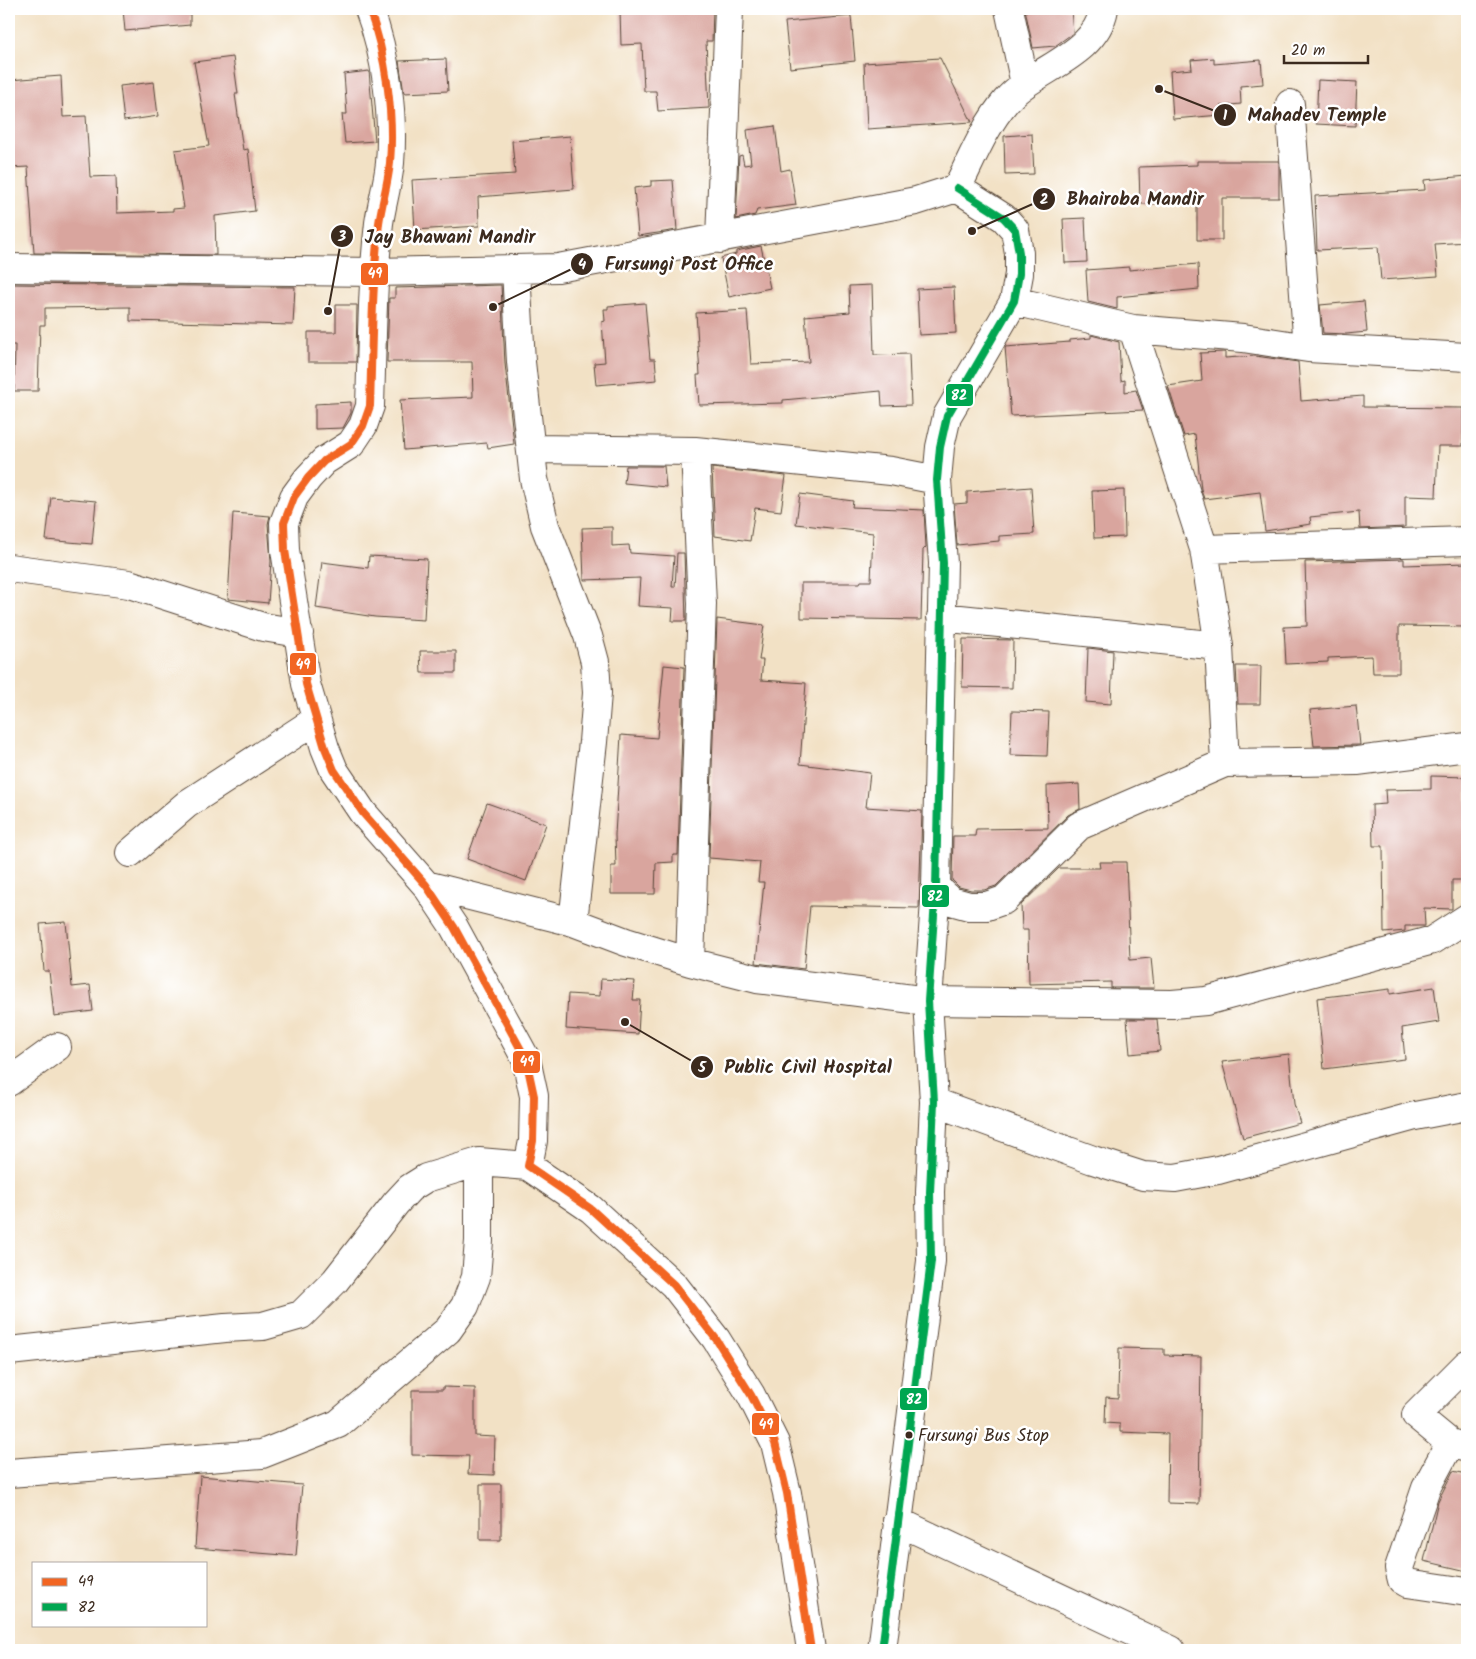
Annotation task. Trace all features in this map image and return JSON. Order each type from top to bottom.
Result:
[{"type":"street","points":[[369,9],[374,23],[389,94],[392,128],[390,164],[379,222],[370,406],[363,426],[351,444],[324,461],[294,497],[284,523],[285,550],[306,684],[316,720],[334,770],[363,813],[426,885],[454,927],[526,1059],[534,1096],[530,1154]]},
{"type":"street","points":[[720,238],[729,9]]},
{"type":"street","points":[[1009,9],[1026,84]]},
{"type":"street","points":[[9,268],[376,272],[558,268],[916,201],[957,188],[990,123],[1007,100],[1026,84],[1080,48],[1094,33],[1104,9]]},
{"type":"street","points":[[1290,104],[1308,348]]},
{"type":"street","points":[[882,1650],[897,1521],[908,1457],[931,1261],[930,1192],[934,1102],[928,1001],[936,887],[942,563],[937,480],[940,447],[948,416],[1014,301],[1019,253],[1015,230],[1004,218],[957,188]]},
{"type":"street","points":[[516,270],[521,362],[534,479],[545,526],[588,636],[595,662],[597,693],[593,742],[573,922]]},
{"type":"street","points":[[1014,301],[1133,329],[1243,338],[1308,348],[1467,356]]},
{"type":"street","points":[[1133,329],[1204,549],[1219,646],[1225,762]]},
{"type":"street","points":[[530,449],[695,451],[891,471],[937,480]]},
{"type":"street","points":[[690,962],[702,604],[695,451]]},
{"type":"street","points":[[1204,549],[1467,542]]},
{"type":"street","points":[[9,568],[129,584],[264,627],[299,633]]},
{"type":"street","points":[[941,617],[1219,646]]},
{"type":"street","points":[[130,853],[187,804],[316,720]]},
{"type":"street","points":[[936,887],[951,901],[969,906],[987,906],[1004,900],[1079,826],[1225,762],[1357,761],[1467,747]]},
{"type":"street","points":[[426,885],[573,922],[626,942],[690,962],[757,979],[928,1001],[1172,1004],[1206,1001],[1433,940],[1467,918]]},
{"type":"street","points":[[9,1082],[57,1047]]},
{"type":"street","points":[[934,1102],[1093,1160],[1143,1176],[1175,1178],[1218,1170],[1415,1116],[1467,1106]]},
{"type":"street","points":[[9,1351],[225,1328],[263,1326],[301,1315],[336,1281],[396,1203],[410,1188],[426,1178],[479,1162],[530,1154]]},
{"type":"street","points":[[530,1154],[674,1285],[716,1339],[751,1395],[775,1442],[786,1493],[811,1650]]},
{"type":"street","points":[[9,1472],[262,1454],[338,1424],[448,1330],[465,1306],[476,1277],[479,1241],[479,1162]]},
{"type":"street","points":[[1467,1364],[1416,1415],[1459,1445],[1426,1488],[1399,1568],[1399,1574],[1407,1583],[1467,1592]]},
{"type":"street","points":[[897,1521],[1171,1650]]},
{"type":"building","points":[[123,9],[190,9],[190,25],[125,31]]},
{"type":"building","points":[[713,9],[712,41],[706,41],[709,108],[658,111],[656,91],[644,91],[642,44],[621,45],[620,10]]},
{"type":"building","points":[[1025,9],[1071,9],[1073,33],[1055,46],[1033,48]]},
{"type":"building","points":[[851,16],[855,61],[790,68],[785,22]]},
{"type":"building","points":[[233,57],[238,94],[235,94],[243,150],[248,149],[255,211],[215,216],[216,255],[34,253],[28,167],[9,168],[9,80],[61,76],[63,117],[86,116],[90,177],[116,176],[117,213],[173,211],[173,209],[184,208],[175,150],[209,146],[194,62]]},
{"type":"building","points":[[940,58],[972,122],[867,129],[864,63]]},
{"type":"building","points":[[1214,58],[1214,64],[1261,60],[1263,84],[1240,86],[1241,104],[1220,106],[1221,115],[1173,119],[1170,71],[1192,69],[1191,60]]},
{"type":"building","points":[[446,59],[448,91],[404,93],[399,61]]},
{"type":"building","points":[[369,71],[375,141],[345,143],[342,114],[347,114],[344,74]]},
{"type":"building","points":[[1318,80],[1357,82],[1355,126],[1316,124]]},
{"type":"building","points":[[154,82],[158,116],[124,121],[120,86]]},
{"type":"building","points":[[775,126],[781,171],[790,169],[796,205],[757,210],[755,215],[736,219],[739,156],[742,155],[744,165],[751,164],[747,130]]},
{"type":"building","points":[[1032,134],[1034,174],[1005,175],[1004,136]]},
{"type":"building","points":[[570,136],[574,189],[478,197],[479,226],[415,230],[412,180],[515,174],[512,141]]},
{"type":"building","points":[[1197,161],[1279,161],[1279,198],[1222,198],[1222,240],[1197,240],[1197,203],[1140,204],[1139,167],[1197,165]]},
{"type":"building","points":[[1467,176],[1467,242],[1435,244],[1438,276],[1381,280],[1378,247],[1317,250],[1315,196],[1425,190],[1424,180]]},
{"type":"building","points":[[673,180],[677,230],[638,236],[634,188],[651,186],[651,181]]},
{"type":"building","points":[[1085,218],[1087,262],[1065,263],[1063,219]]},
{"type":"building","points":[[761,246],[770,288],[729,297],[721,258],[736,254],[736,251]]},
{"type":"building","points":[[1198,264],[1199,289],[1117,297],[1117,309],[1088,302],[1086,270],[1129,267],[1129,270]]},
{"type":"building","points":[[9,284],[295,287],[293,325],[130,321],[130,307],[45,308],[45,325],[40,325],[38,391],[14,391],[15,345],[9,345]]},
{"type":"building","points":[[501,285],[505,364],[514,444],[488,448],[487,443],[404,450],[400,400],[473,397],[472,362],[387,362],[389,298],[395,298],[395,288]]},
{"type":"building","points":[[872,285],[874,355],[909,354],[911,405],[882,406],[881,391],[783,400],[783,403],[699,405],[697,375],[700,375],[696,313],[747,310],[751,364],[809,362],[805,316],[850,312],[849,286]]},
{"type":"building","points":[[954,287],[956,333],[919,335],[917,289]]},
{"type":"building","points":[[1364,301],[1367,332],[1346,334],[1323,333],[1320,305]]},
{"type":"building","points":[[645,303],[650,359],[655,359],[657,380],[596,385],[594,363],[605,362],[602,322],[605,321],[604,309],[608,309],[608,306]]},
{"type":"building","points":[[336,305],[357,305],[356,362],[308,362],[308,332],[336,332]]},
{"type":"building","points":[[1091,335],[1119,342],[1121,381],[1125,380],[1125,392],[1136,390],[1143,410],[1011,416],[1005,347],[1070,342],[1070,340],[1091,338]]},
{"type":"building","points":[[1225,352],[1225,358],[1255,356],[1298,362],[1301,401],[1363,396],[1363,407],[1463,408],[1463,446],[1438,446],[1436,497],[1405,496],[1405,527],[1360,529],[1359,512],[1310,517],[1311,524],[1265,531],[1260,492],[1204,499],[1201,489],[1195,434],[1184,436],[1168,386],[1202,381],[1200,353]]},
{"type":"building","points":[[351,402],[351,413],[343,428],[315,429],[315,404]]},
{"type":"building","points":[[626,466],[664,466],[666,487],[624,483]]},
{"type":"building","points":[[712,468],[786,476],[781,511],[755,508],[750,541],[715,536]]},
{"type":"building","points":[[1031,487],[1034,534],[999,536],[999,541],[957,545],[954,504],[967,503],[967,492]]},
{"type":"building","points":[[1124,490],[1125,537],[1094,538],[1092,491]]},
{"type":"building","points":[[800,494],[853,501],[852,507],[924,510],[926,547],[923,550],[921,620],[801,618],[801,583],[860,583],[861,581],[871,581],[873,533],[796,524]]},
{"type":"building","points":[[51,497],[96,501],[92,544],[46,540]]},
{"type":"building","points":[[233,513],[270,516],[268,524],[271,561],[268,603],[228,599]]},
{"type":"building","points":[[612,527],[612,546],[629,545],[630,553],[674,556],[672,587],[675,587],[677,553],[684,553],[686,621],[672,621],[673,608],[638,606],[640,578],[584,580],[582,528]]},
{"type":"building","points":[[369,556],[427,559],[424,620],[375,617],[316,608],[322,562],[368,568]]},
{"type":"building","points":[[1404,559],[1404,565],[1467,563],[1465,627],[1399,626],[1399,673],[1373,673],[1372,656],[1328,658],[1328,662],[1286,664],[1284,627],[1307,626],[1305,562]]},
{"type":"building","points":[[717,619],[764,625],[759,660],[763,660],[761,680],[806,683],[800,764],[870,773],[866,807],[922,811],[919,908],[810,906],[804,969],[756,963],[764,882],[758,882],[760,862],[709,858]]},
{"type":"building","points":[[963,639],[1013,640],[1012,688],[962,687]]},
{"type":"building","points":[[1088,648],[1113,651],[1111,704],[1086,702]]},
{"type":"building","points":[[420,651],[456,651],[456,673],[421,673]]},
{"type":"building","points":[[664,665],[684,667],[678,855],[673,855],[673,862],[656,863],[655,894],[611,894],[611,866],[616,866],[615,835],[621,735],[657,738]]},
{"type":"building","points":[[1236,666],[1261,666],[1260,704],[1238,704]]},
{"type":"building","points":[[1356,706],[1360,745],[1314,746],[1310,710]]},
{"type":"building","points":[[1012,711],[1049,712],[1047,756],[1010,755]]},
{"type":"building","points":[[1431,776],[1467,777],[1467,880],[1452,880],[1452,909],[1424,908],[1425,926],[1405,926],[1405,931],[1384,933],[1383,846],[1373,846],[1372,805],[1386,804],[1385,790],[1431,789]]},
{"type":"building","points":[[1079,784],[1080,809],[1068,815],[996,886],[984,890],[971,890],[959,887],[952,880],[953,836],[975,836],[976,829],[1048,828],[1047,786]]},
{"type":"building","points":[[487,803],[546,824],[526,881],[467,859]]},
{"type":"building","points":[[1099,862],[1126,862],[1130,960],[1151,958],[1154,988],[1111,988],[1111,982],[1029,984],[1028,930],[1022,930],[1021,905],[1059,868],[1100,868]]},
{"type":"building","points":[[66,922],[72,987],[90,985],[93,1011],[54,1016],[49,971],[44,971],[40,924]]},
{"type":"building","points":[[601,979],[635,981],[633,1000],[640,1000],[638,1034],[566,1029],[568,994],[600,996]]},
{"type":"building","points":[[1434,987],[1439,1022],[1402,1028],[1405,1059],[1324,1069],[1317,998],[1390,989],[1390,994]]},
{"type":"building","points":[[1127,1019],[1157,1019],[1160,1051],[1130,1054]]},
{"type":"building","points":[[1289,1054],[1294,1104],[1300,1123],[1243,1138],[1222,1062]]},
{"type":"building","points":[[1119,1348],[1164,1349],[1164,1355],[1201,1356],[1199,1504],[1167,1503],[1168,1434],[1120,1432],[1120,1424],[1105,1423],[1106,1397],[1118,1398]]},
{"type":"building","points":[[443,1387],[475,1388],[475,1436],[495,1437],[494,1475],[468,1474],[469,1456],[412,1455],[412,1390],[443,1390]]},
{"type":"building","points":[[1453,1471],[1467,1474],[1467,1571],[1424,1561],[1438,1501]]},
{"type":"building","points":[[200,1476],[302,1485],[296,1556],[195,1548]]},
{"type":"building","points":[[480,1484],[501,1484],[501,1540],[480,1540]]},
{"type":"transit line","name":"49","points":[[369,9],[384,65],[391,125],[390,163],[379,223],[375,268],[370,406],[363,426],[351,444],[324,461],[294,497],[284,523],[285,550],[306,684],[325,748],[334,770],[363,813],[426,885],[454,927],[526,1059],[534,1096],[533,1141],[528,1166],[591,1209],[674,1285],[716,1339],[751,1395],[775,1443],[787,1493],[811,1650]]},
{"type":"transit line","name":"82","points":[[882,1650],[931,1261],[930,1192],[934,1102],[928,1001],[936,887],[943,563],[937,480],[940,447],[947,416],[1014,301],[1019,274],[1019,253],[1015,230],[1004,218],[957,188]]},
{"type":"place","name":"Mahadev Temple","points":[[1159,89]]},
{"type":"place","name":"Bhairoba Mandir","points":[[972,231]]},
{"type":"place","name":"Fursungi Post Office","points":[[493,307]]},
{"type":"place","name":"Jay Bhawani Mandir","points":[[328,311]]},
{"type":"place","name":"Public Civil Hospital","points":[[625,1022]]},
{"type":"place","name":"Fursungi Bus Stop","points":[[909,1435]]}]
